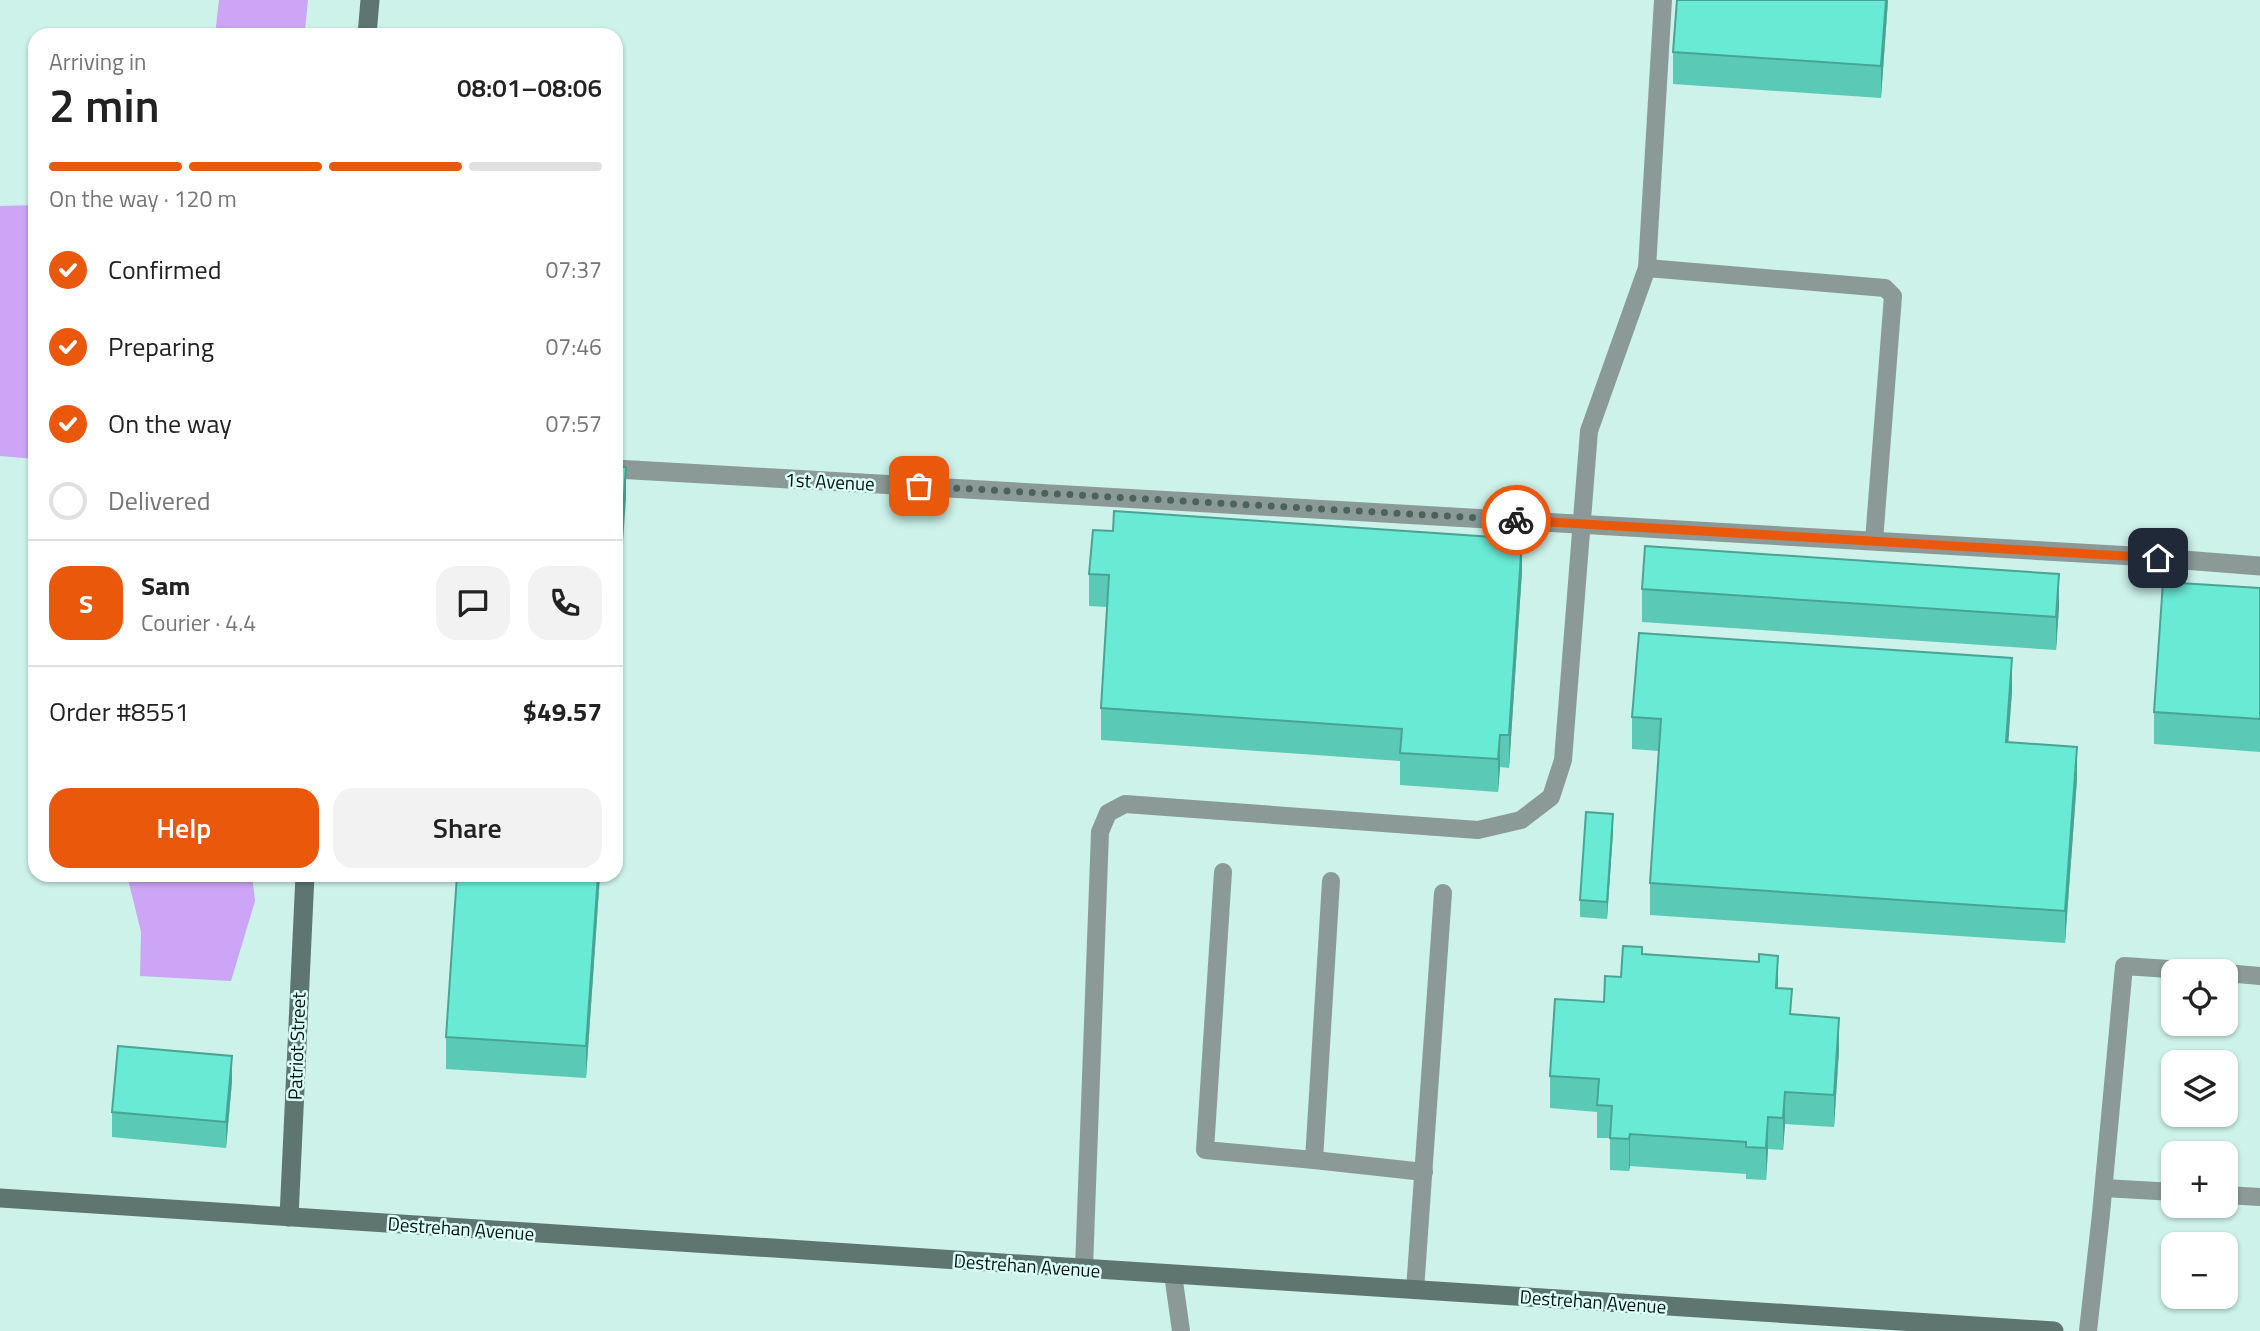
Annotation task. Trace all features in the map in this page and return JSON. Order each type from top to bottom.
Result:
[{"type":"main road","points":[[368,28],[370,0]]},
{"type":"main road","name":"Patriot Street","points":[[289,1217],[304,882]]},
{"type":"main road","name":"Destrehan Avenue","points":[[0,1198],[2054,1331]]},
{"type":"street","name":"1st Avenue","points":[[623,469],[2133,556],[2260,566]]},
{"type":"lane","points":[[1083,1268],[1100,832],[1108,813],[1125,804],[1478,831],[1521,820],[1551,797],[1563,760],[1589,431],[1647,268],[1663,0]]},
{"type":"lane","points":[[1647,268],[1885,288],[1893,296],[1874,541]]},
{"type":"lane","points":[[1223,872],[1205,1150],[1423,1172]]},
{"type":"lane","points":[[1314,1160],[1331,881]]},
{"type":"lane","points":[[1415,1290],[1443,892]]},
{"type":"lane","points":[[2088,1331],[2124,966],[2161,968]]},
{"type":"lane","points":[[2238,974],[2260,976]]},
{"type":"lane","points":[[2104,1188],[2161,1191]]},
{"type":"lane","points":[[2238,1196],[2260,1197]]},
{"type":"lane","points":[[1174,1274],[1181,1331]]},
{"type":"shaded area","points":[[219,0],[308,0],[305,28],[216,28]]},
{"type":"shaded area","points":[[28,205],[28,458],[0,456],[0,206]]},
{"type":"shaded area","points":[[129,882],[253,882],[255,901],[231,981],[140,976],[141,932]]},
{"type":"building","points":[[1677,0],[1886,0],[1881,66],[1673,52]]},
{"type":"building","points":[[623,467],[626,467],[623,509]]},
{"type":"building","points":[[1114,511],[1522,539],[1509,735],[1500,735],[1498,759],[1400,753],[1402,729],[1101,708],[1109,575],[1089,574],[1093,530],[1113,531]]},
{"type":"building","points":[[1645,546],[2059,574],[2056,617],[1642,589]]},
{"type":"building","points":[[2163,582],[2260,588],[2260,719],[2154,712]]},
{"type":"building","points":[[1639,633],[2012,658],[2006,742],[2077,747],[2065,911],[1650,883],[1661,719],[1632,717]]},
{"type":"building","points":[[1586,812],[1613,814],[1607,902],[1580,900]]},
{"type":"building","points":[[457,882],[598,882],[586,1046],[446,1037]]},
{"type":"building","points":[[1623,946],[1642,947],[1642,954],[1759,962],[1759,954],[1778,956],[1776,988],[1792,989],[1790,1014],[1839,1018],[1834,1095],[1785,1092],[1783,1118],[1768,1117],[1766,1148],[1746,1147],[1746,1142],[1630,1134],[1629,1139],[1610,1138],[1612,1106],[1597,1105],[1599,1079],[1550,1076],[1555,999],[1604,1002],[1605,976],[1621,977]]},
{"type":"building","points":[[118,1046],[232,1056],[226,1122],[112,1112]]},
{"type":"way so far","points":[[919,486],[1516,520]]},
{"type":"route","points":[[1516,520],[2158,558]]}]
